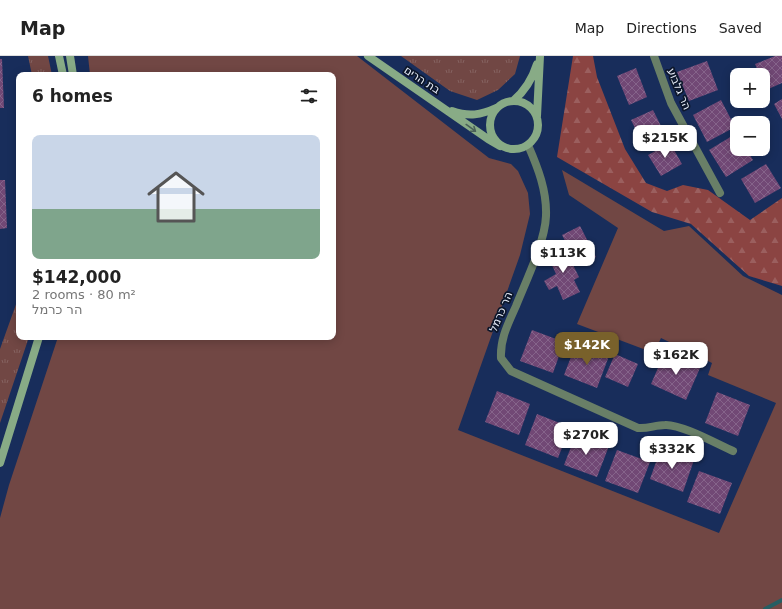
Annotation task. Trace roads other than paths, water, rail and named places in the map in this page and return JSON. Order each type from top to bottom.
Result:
[{"type":"street","points":[[59,56],[62,72]]},
{"type":"street","points":[[70,56],[73,72]]},
{"type":"street","name":"בת הרים","points":[[368,56],[500,146]]},
{"type":"street","points":[[540,56],[537,116],[538,131],[535,138],[528,145],[516,150],[500,146],[492,134],[490,126],[491,119],[499,107],[512,101],[523,92],[529,84],[540,56]]},
{"type":"street","name":"הר גלבוע","points":[[654,56],[671,103],[720,193]]},
{"type":"street","points":[[512,101],[527,104],[537,116]]},
{"type":"street","name":"בת הרים","points":[[444,108],[460,114],[471,115],[482,114],[499,107]]},
{"type":"street","name":"הר כרמל","points":[[528,145],[542,179],[546,201],[546,218],[531,269],[501,340],[501,358],[512,371],[638,428],[647,429],[665,425],[677,427],[733,451]]},
{"type":"street","points":[[0,463],[38,340]]},
{"type":"waterway","points":[[765,609],[782,600]]}]
